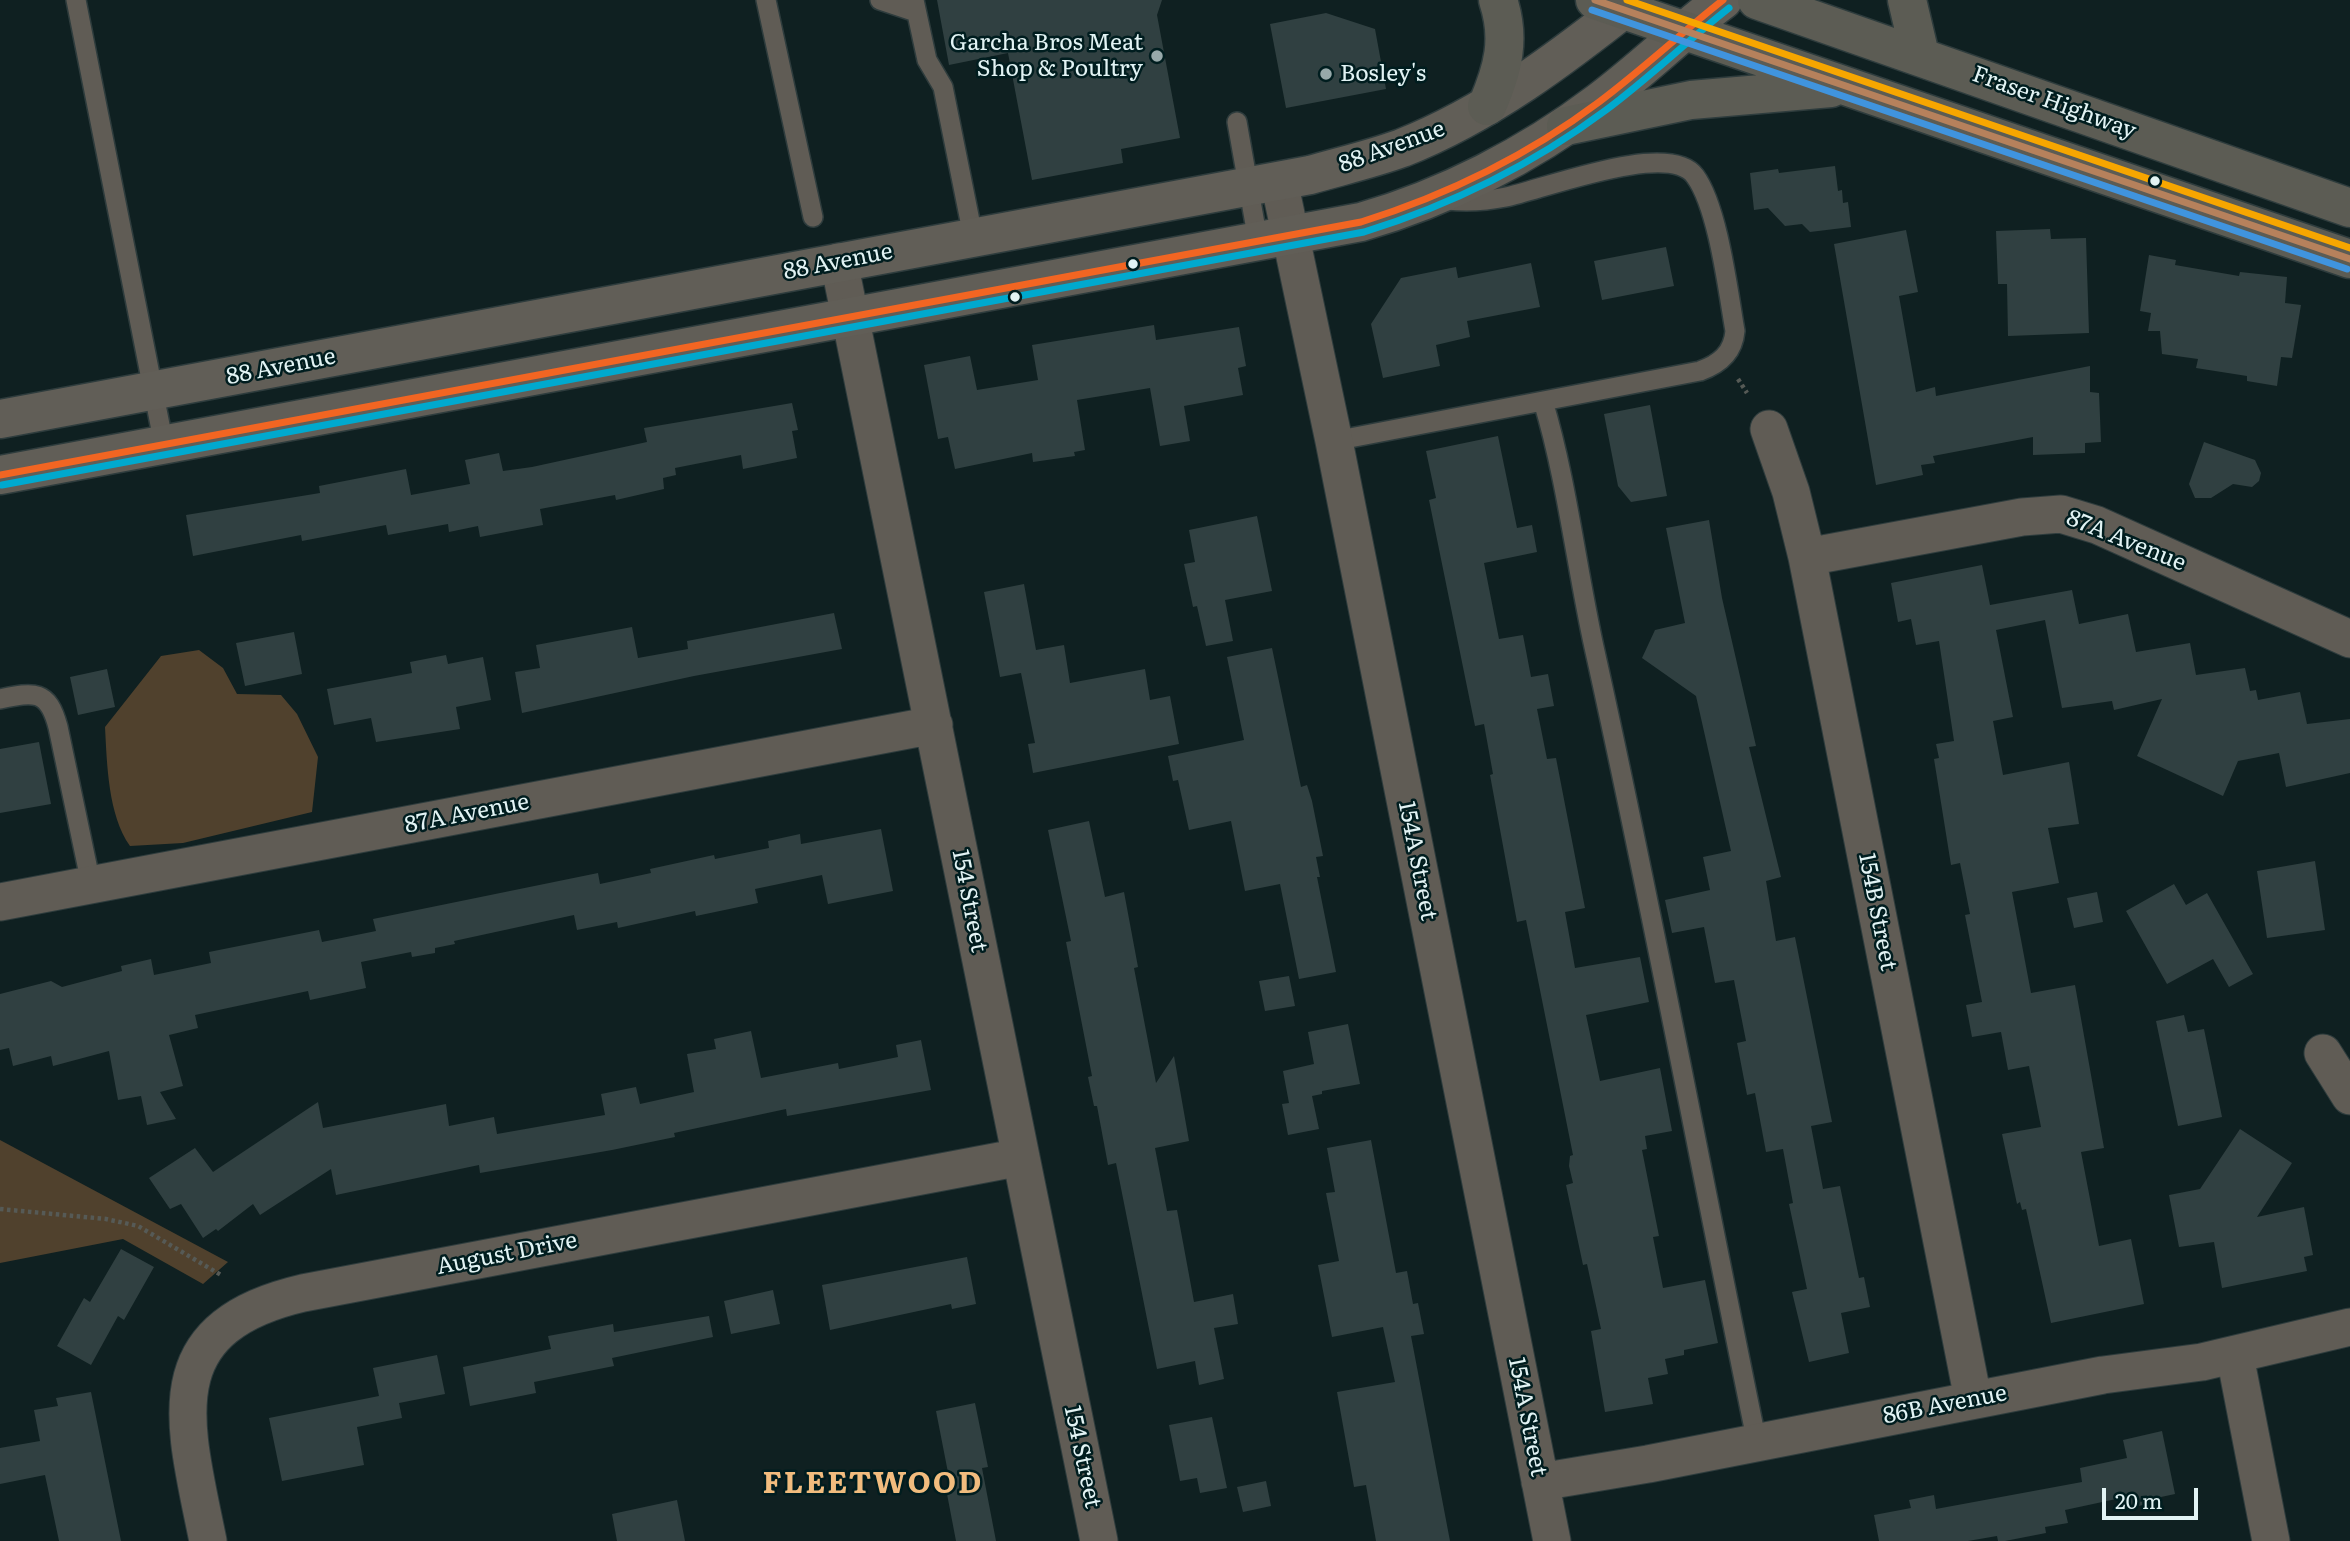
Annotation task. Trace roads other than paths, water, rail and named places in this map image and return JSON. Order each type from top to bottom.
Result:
[{"type":"main road","points":[[1487,106],[1502,71],[1505,54],[1505,30],[1498,0]]},
{"type":"main road","points":[[0,475],[1361,222],[1428,198],[1508,160],[1566,126],[1630,78],[1683,30],[1723,0]]},
{"type":"main road","name":"Fraser Highway","points":[[1757,0],[2350,208]]},
{"type":"main road","points":[[1907,0],[1920,55]]},
{"type":"main road","name":"88 Avenue","points":[[0,419],[1264,183],[1402,148],[1487,106],[1535,75],[1617,3]]},
{"type":"main road","points":[[1617,3],[1683,30],[1844,87],[2350,259]]},
{"type":"main road","points":[[1566,126],[1690,100],[1844,87]]},
{"type":"street","name":"154A Street","points":[[1264,183],[1274,238],[1334,441],[1552,1541]]},
{"type":"street","name":"154 Street","points":[[839,262],[1099,1541]]},
{"type":"street","name":"154B Street","points":[[1769,429],[1791,492],[1807,557],[1973,1399]]},
{"type":"street","name":"87A Avenue","points":[[1807,557],[2009,519],[2061,514],[2096,525],[2350,639]]},
{"type":"street","name":"87A Avenue","points":[[0,902],[934,725]]},
{"type":"street","points":[[2323,1053],[2350,1096]]},
{"type":"street","name":"August Drive","points":[[208,1541],[187,1426],[188,1384],[197,1360],[211,1339],[247,1311],[272,1300],[303,1293],[1021,1157]]},
{"type":"street","name":"86B Avenue","points":[[1540,1482],[1756,1443],[1973,1399],[2235,1356],[2350,1327]]},
{"type":"street","points":[[2235,1356],[2271,1541]]},
{"type":"lane","points":[[76,0],[164,445]]},
{"type":"lane","points":[[766,0],[813,217]]},
{"type":"lane","points":[[880,0],[915,6],[930,69],[943,87],[973,236]]},
{"type":"lane","points":[[1237,122],[1264,183]]},
{"type":"lane","points":[[1508,160],[1522,178],[1543,187]]},
{"type":"lane","points":[[1334,441],[1700,371],[1715,366],[1734,345],[1735,331],[1709,205],[1698,179],[1688,168],[1655,161],[1489,200],[1428,198]]},
{"type":"lane","points":[[1543,401],[1560,466],[1583,596],[1651,908],[1756,1443]]},
{"type":"lane","points":[[0,699],[32,694],[43,696],[51,704],[61,738],[90,884]]},
{"type":"place","name":"Garcha Bros Meat Shop & Poultry","points":[[1157,56]]},
{"type":"place","name":"Bosley's","points":[[1326,74]]},
{"type":"district","name":"FLEETWOOD","points":[[873,1484]]}]
